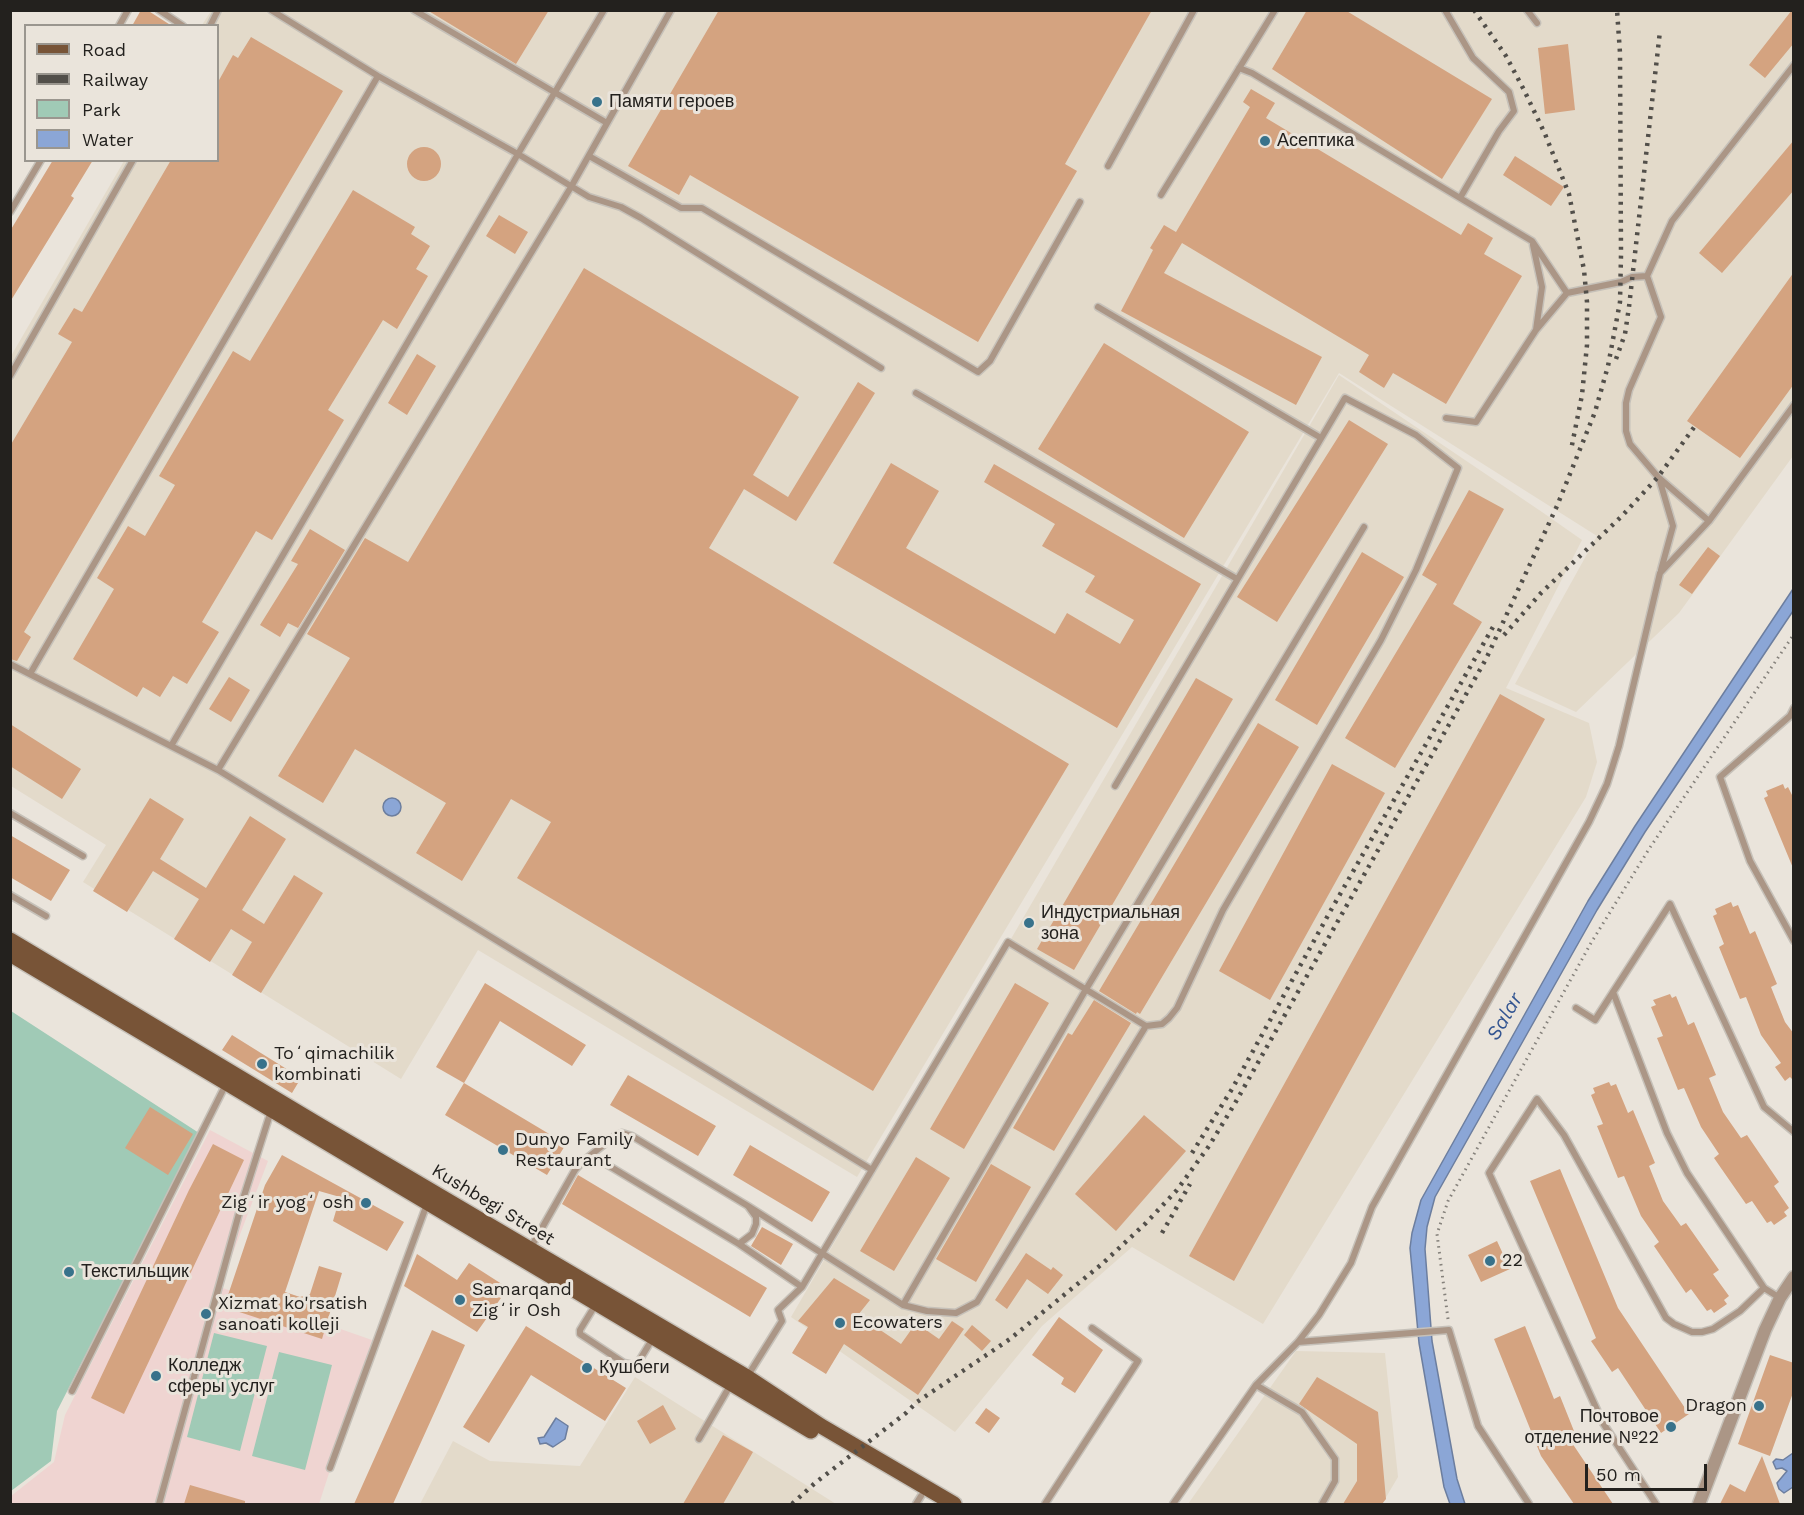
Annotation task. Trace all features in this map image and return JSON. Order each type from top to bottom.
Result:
[{"type":"main road","name":"Kushbegi Street","points":[[10,940],[311,1127],[428,1203],[654,1337],[821,1426],[954,1504]]},
{"type":"main road","name":"Kushbegi Street","points":[[10,954],[271,1110],[311,1127],[530,1249],[918,1500],[935,1504]]},
{"type":"street","points":[[1699,1504],[1765,1330],[1780,1298],[1794,1277]]},
{"type":"lane","points":[[120,24],[128,10]]},
{"type":"lane","points":[[159,10],[180,24]]},
{"type":"lane","points":[[211,24],[218,10]]},
{"type":"lane","points":[[271,10],[378,76],[518,154],[571,187],[589,197],[621,207],[641,218],[881,368]]},
{"type":"lane","points":[[414,10],[607,123]]},
{"type":"lane","points":[[171,746],[604,10]]},
{"type":"lane","points":[[218,770],[571,187],[671,10]]},
{"type":"lane","points":[[1108,166],[1194,10]]},
{"type":"lane","points":[[1161,195],[1275,10]]},
{"type":"lane","points":[[1445,10],[1473,58],[1509,92],[1514,111],[1499,131],[1460,198]]},
{"type":"lane","points":[[1527,10],[1536,22]]},
{"type":"lane","points":[[1709,521],[1658,477],[1630,444],[1626,431],[1625,416],[1629,390],[1661,317],[1647,276],[1672,221],[1794,65]]},
{"type":"lane","points":[[1239,68],[1252,73],[1532,242],[1568,293]]},
{"type":"lane","points":[[30,674],[378,76]]},
{"type":"lane","points":[[589,156],[681,208],[702,208],[978,372],[990,361],[1080,202]]},
{"type":"lane","points":[[10,212],[39,162]]},
{"type":"lane","points":[[10,376],[133,162]]},
{"type":"lane","points":[[1532,242],[1542,287],[1536,330]]},
{"type":"lane","points":[[1446,418],[1476,422],[1536,330],[1568,293],[1621,282],[1632,277],[1647,276]]},
{"type":"lane","points":[[1098,307],[1321,438]]},
{"type":"lane","points":[[916,393],[1238,579]]},
{"type":"lane","points":[[699,1439],[782,1321],[778,1310],[802,1287],[1008,942],[1085,991],[1146,1026],[1162,1024],[1177,1008],[1223,910],[1381,640],[1416,570],[1458,468],[1416,435],[1345,398],[1115,786]]},
{"type":"lane","points":[[1660,573],[1709,521],[1794,405]]},
{"type":"lane","points":[[1173,1504],[1256,1385],[1298,1342],[1319,1315],[1351,1263],[1372,1208],[1607,784],[1619,746],[1673,526],[1658,477]]},
{"type":"lane","points":[[903,1305],[1085,991],[1364,527]]},
{"type":"lane","points":[[10,664],[218,770],[872,1170]]},
{"type":"lane","points":[[1794,708],[1790,716],[1720,777],[1750,861],[1794,941]]},
{"type":"lane","points":[[1790,716],[1794,724]]},
{"type":"lane","points":[[10,813],[83,856]]},
{"type":"lane","points":[[10,895],[46,916]]},
{"type":"lane","points":[[1576,1008],[1595,1020],[1670,904],[1764,1107],[1794,1132]]},
{"type":"lane","points":[[1613,992],[1667,1133],[1687,1173],[1764,1288],[1780,1298]]},
{"type":"lane","points":[[530,1249],[575,1170],[616,1135],[622,1134],[632,1136],[748,1206],[903,1305],[927,1311],[956,1313],[977,1302],[1146,1026]]},
{"type":"lane","points":[[72,1391],[227,1083]]},
{"type":"lane","points":[[1656,1504],[1604,1423],[1489,1173],[1537,1099],[1564,1135],[1666,1318],[1692,1332],[1713,1329],[1740,1311],[1764,1288]]},
{"type":"lane","points":[[159,1504],[243,1199],[271,1110]]},
{"type":"lane","points":[[591,1155],[739,1244],[802,1287]]},
{"type":"lane","points":[[330,1468],[428,1203]]},
{"type":"lane","points":[[739,1244],[752,1234],[756,1224],[756,1216],[748,1206]]},
{"type":"lane","points":[[596,1303],[580,1330],[580,1334],[624,1363],[633,1365],[639,1361],[654,1337]]},
{"type":"lane","points":[[1045,1504],[1138,1361],[1092,1328]]},
{"type":"lane","points":[[1298,1342],[1401,1332],[1449,1330],[1478,1426],[1529,1504]]},
{"type":"lane","points":[[1256,1385],[1302,1412],[1335,1460],[1335,1481],[1322,1504]]},
{"type":"path","points":[[1449,1330],[1437,1234],[1448,1201],[1603,924],[1649,849],[1794,634]]},
{"type":"shaded area","points":[[211,11],[1793,11],[1793,456],[1679,613],[1576,712],[1515,684],[1597,536],[1339,373],[857,1177],[478,950],[401,1079],[83,882],[106,845],[11,786],[11,356],[123,162],[219,162],[219,24],[203,24]]},
{"type":"shaded area","points":[[1339,375],[1582,540],[1506,688],[1589,723],[1597,762],[1586,797],[1263,1324],[1132,1247],[1042,1326],[955,1432],[791,1317]]},
{"type":"shaded area","name":"Xizmat ko'rsatish sanoati kolleji","points":[[210,1130],[268,1161],[220,1287],[372,1340],[319,1504],[11,1504],[11,1496],[54,1462],[65,1415]]},
{"type":"shaded area","points":[[1296,1351],[1385,1353],[1398,1477],[1382,1504],[1188,1504]]},
{"type":"shaded area","points":[[635,1377],[836,1504],[420,1504],[453,1441],[490,1461],[580,1466]]},
{"type":"green space","name":"Текстильщик","points":[[11,1011],[199,1133],[57,1411],[51,1461],[11,1491]]},
{"type":"green space","points":[[214,1333],[267,1346],[240,1451],[187,1437]]},
{"type":"green space","points":[[279,1352],[332,1365],[305,1470],[252,1456]]},
{"type":"water","name":"Salar","points":[[1793,589],[1793,611],[1645,832],[1597,910],[1435,1197],[1427,1227],[1425,1249],[1432,1341],[1457,1479],[1465,1504],[1450,1504],[1444,1487],[1419,1343],[1410,1248],[1421,1200],[1588,901],[1635,826]]},
{"type":"water","points":[[388,798],[396,798],[401,803],[399,814],[388,816],[383,811],[383,803]]},
{"type":"water","points":[[556,1418],[568,1426],[565,1439],[553,1447],[546,1443],[540,1444],[538,1438],[544,1437]]},
{"type":"water","points":[[1793,1453],[1793,1487],[1784,1493],[1779,1489],[1777,1483],[1787,1471],[1782,1468],[1776,1469],[1773,1462],[1776,1459],[1783,1460]]},
{"type":"building","points":[[141,10],[147,10],[169,24],[133,24]]},
{"type":"building","points":[[427,10],[549,10],[516,64]]},
{"type":"building","points":[[719,10],[1152,10],[1065,164],[1077,171],[978,342],[690,175],[679,195],[628,166]]},
{"type":"building","points":[[1307,10],[1345,10],[1492,99],[1442,179],[1272,69]]},
{"type":"building","points":[[1792,10],[1794,43],[1765,78],[1749,65]]},
{"type":"building","points":[[251,37],[343,91],[24,632],[31,637],[17,661],[10,659],[10,446],[72,342],[58,334],[74,308],[82,312],[170,162],[219,162],[219,80],[233,55],[238,58]]},
{"type":"building","points":[[1568,44],[1575,110],[1545,114],[1538,48]]},
{"type":"building","points":[[1251,89],[1275,103],[1266,118],[1461,235],[1468,223],[1493,238],[1484,254],[1522,276],[1446,404],[1393,373],[1384,388],[1359,372],[1369,355],[1182,243],[1164,273],[1322,357],[1296,405],[1121,311],[1153,250],[1150,248],[1164,225],[1176,232],[1250,107],[1243,102]]},
{"type":"building","points":[[1794,140],[1794,190],[1722,273],[1699,253]]},
{"type":"building","points":[[424,147],[436,152],[441,164],[436,176],[424,181],[412,176],[407,164],[412,152]]},
{"type":"building","points":[[1515,156],[1564,187],[1551,206],[1503,175]]},
{"type":"building","points":[[52,162],[92,162],[71,196],[74,198],[10,302],[10,231]]},
{"type":"building","points":[[353,190],[415,227],[411,234],[430,246],[416,269],[428,276],[397,329],[383,320],[328,410],[344,420],[272,540],[256,531],[202,622],[219,632],[187,684],[173,676],[160,697],[143,687],[137,697],[73,659],[114,589],[97,578],[128,526],[145,536],[175,485],[159,476],[233,351],[250,361]]},
{"type":"building","points":[[499,215],[528,232],[515,254],[486,236]]},
{"type":"building","points":[[584,268],[799,397],[753,475],[788,497],[858,382],[875,393],[796,521],[744,489],[709,548],[1069,764],[873,1091],[517,878],[551,822],[511,799],[462,881],[416,853],[446,803],[355,749],[323,803],[278,776],[350,658],[307,634],[365,538],[408,562]]},
{"type":"building","points":[[1794,272],[1794,384],[1740,458],[1687,421]]},
{"type":"building","points":[[1104,343],[1249,432],[1184,538],[1038,449]]},
{"type":"building","points":[[417,354],[436,366],[407,415],[388,403]]},
{"type":"building","points":[[1349,420],[1388,444],[1277,622],[1237,597]]},
{"type":"building","points":[[891,463],[939,491],[906,548],[1055,634],[1067,613],[1120,644],[1134,620],[1085,592],[1095,576],[1042,546],[1055,524],[984,482],[994,464],[1201,584],[1117,728],[833,563]]},
{"type":"building","points":[[1469,490],[1504,509],[1453,604],[1482,622],[1395,768],[1345,738],[1437,584],[1422,575]]},
{"type":"building","points":[[310,529],[345,550],[298,628],[288,623],[280,637],[260,625],[298,564],[291,561]]},
{"type":"building","points":[[1708,547],[1720,556],[1692,594],[1679,585]]},
{"type":"building","points":[[1362,552],[1404,577],[1317,725],[1275,700]]},
{"type":"building","points":[[229,677],[250,690],[231,722],[209,709]]},
{"type":"building","points":[[1196,678],[1233,699],[1074,970],[1037,949]]},
{"type":"building","points":[[1500,694],[1545,719],[1234,1281],[1189,1256]]},
{"type":"building","points":[[1258,723],[1299,747],[1140,1014],[1137,1012],[1136,1014],[1099,991]]},
{"type":"building","points":[[10,724],[81,769],[62,799],[10,766]]},
{"type":"building","points":[[1332,764],[1385,793],[1270,1000],[1219,971]]},
{"type":"building","points":[[1783,784],[1785,789],[1788,787],[1794,799],[1793,868],[1764,798],[1768,796],[1766,791]]},
{"type":"building","points":[[150,798],[184,819],[160,859],[206,888],[250,816],[286,839],[242,910],[264,924],[294,875],[323,893],[261,993],[232,975],[252,942],[231,929],[210,962],[174,939],[199,899],[153,871],[127,912],[93,891]]},
{"type":"building","points":[[10,835],[70,870],[51,901],[10,877]]},
{"type":"building","points":[[1731,902],[1733,907],[1738,905],[1750,934],[1755,931],[1777,984],[1771,987],[1785,1022],[1794,1034],[1794,1081],[1790,1077],[1785,1081],[1775,1067],[1781,1063],[1761,1035],[1746,997],[1740,999],[1719,947],[1724,944],[1713,916],[1717,914],[1715,909]]},
{"type":"building","points":[[485,983],[586,1045],[572,1066],[500,1021],[464,1083],[436,1067]]},
{"type":"building","points":[[1015,983],[1049,1003],[964,1149],[930,1129]]},
{"type":"building","points":[[1670,994],[1672,998],[1676,996],[1688,1025],[1694,1022],[1716,1075],[1709,1078],[1723,1112],[1741,1138],[1747,1135],[1779,1182],[1774,1186],[1789,1208],[1784,1212],[1787,1216],[1774,1225],[1771,1221],[1767,1223],[1752,1201],[1746,1204],[1714,1158],[1719,1154],[1701,1127],[1684,1088],[1678,1090],[1657,1038],[1663,1036],[1651,1007],[1656,1005],[1653,1000]]},
{"type":"building","points":[[1094,1000],[1131,1023],[1054,1151],[1013,1128],[1068,1033],[1072,1035]]},
{"type":"building","name":"Toʻqimachilik kombinati","points":[[232,1035],[301,1078],[292,1093],[222,1050]]},
{"type":"building","points":[[628,1075],[716,1126],[698,1156],[610,1105]]},
{"type":"building","points":[[1609,1082],[1611,1086],[1616,1084],[1628,1113],[1633,1110],[1655,1163],[1649,1166],[1663,1201],[1681,1226],[1686,1223],[1719,1270],[1713,1274],[1729,1296],[1724,1300],[1727,1304],[1714,1313],[1711,1309],[1707,1311],[1691,1289],[1686,1293],[1654,1246],[1659,1242],[1641,1216],[1624,1176],[1618,1178],[1597,1126],[1603,1124],[1591,1095],[1595,1093],[1593,1088]]},
{"type":"building","points":[[464,1083],[566,1144],[547,1175],[445,1115]]},
{"type":"building","points":[[150,1107],[193,1134],[168,1175],[125,1148]]},
{"type":"building","points":[[1144,1115],[1186,1151],[1116,1231],[1075,1194]]},
{"type":"building","points":[[213,1144],[244,1160],[124,1414],[91,1398]]},
{"type":"building","points":[[750,1145],[830,1192],[812,1222],[733,1175]]},
{"type":"building","points":[[282,1155],[404,1222],[387,1251],[333,1221],[340,1197],[319,1191],[285,1292],[300,1297],[310,1294],[319,1266],[342,1273],[322,1339],[224,1307],[265,1185]]},
{"type":"building","points":[[916,1157],[950,1178],[894,1271],[860,1251]]},
{"type":"building","points":[[991,1164],[1031,1187],[976,1282],[936,1259]]},
{"type":"building","points":[[1560,1169],[1618,1308],[1689,1414],[1661,1433],[1618,1368],[1612,1372],[1591,1341],[1596,1338],[1530,1181]]},
{"type":"building","points":[[578,1175],[767,1288],[750,1317],[562,1204]]},
{"type":"building","points":[[762,1227],[793,1244],[781,1265],[751,1246]]},
{"type":"building","points":[[1497,1241],[1510,1269],[1481,1282],[1468,1255]]},
{"type":"building","points":[[1026,1253],[1051,1270],[1053,1267],[1063,1275],[1048,1294],[1027,1279],[1007,1309],[995,1300]]},
{"type":"building","points":[[417,1254],[457,1280],[469,1263],[508,1288],[477,1332],[404,1286]]},
{"type":"building","points":[[834,1278],[870,1300],[858,1315],[901,1344],[916,1323],[939,1339],[952,1321],[964,1329],[918,1395],[844,1344],[826,1374],[792,1353],[808,1327],[798,1321]]},
{"type":"building","points":[[1059,1317],[1103,1350],[1075,1393],[1061,1384],[1064,1378],[1032,1355]]},
{"type":"building","points":[[972,1325],[991,1341],[982,1351],[964,1335]]},
{"type":"building","points":[[526,1326],[626,1388],[605,1421],[531,1375],[489,1443],[463,1427]]},
{"type":"building","points":[[1525,1326],[1554,1399],[1560,1396],[1574,1431],[1566,1434],[1613,1504],[1574,1504],[1541,1456],[1494,1339]]},
{"type":"building","points":[[432,1330],[465,1345],[393,1504],[354,1504]]},
{"type":"building","points":[[1770,1355],[1794,1363],[1794,1390],[1770,1456],[1738,1444]]},
{"type":"building","points":[[1317,1377],[1378,1412],[1386,1499],[1382,1504],[1343,1504],[1357,1481],[1357,1444],[1299,1404]]},
{"type":"building","points":[[663,1405],[676,1429],[650,1444],[637,1421]]},
{"type":"building","points":[[986,1408],[1000,1418],[989,1433],[975,1423]]},
{"type":"building","points":[[723,1435],[753,1452],[723,1504],[683,1504]]},
{"type":"building","points":[[1762,1456],[1780,1504],[1720,1504],[1730,1484],[1745,1492]]},
{"type":"building","points":[[190,1485],[245,1501],[245,1504],[184,1504]]},
{"type":"railway","points":[[1474,10],[1506,56],[1524,90],[1545,134],[1569,194],[1584,270],[1587,302],[1587,345],[1582,395],[1571,450]]},
{"type":"railway","points":[[792,1504],[917,1402],[1010,1339],[1102,1264],[1177,1190],[1209,1146],[1234,1105],[1486,659],[1557,506],[1595,412],[1608,366],[1620,302],[1620,53],[1617,10]]},
{"type":"railway","points":[[1616,359],[1625,334],[1629,307],[1660,31]]},
{"type":"railway","points":[[1504,635],[1541,593],[1622,516],[1658,477],[1695,426]]},
{"type":"railway","points":[[1192,1153],[1232,1089],[1331,910],[1493,627]]},
{"type":"railway","points":[[1162,1233],[1190,1184]]},
{"type":"place","name":"Памяти героев","points":[[597,102]]},
{"type":"place","name":"Асептика","points":[[1265,141]]},
{"type":"place","name":"Индустриальная зона","points":[[1029,923]]},
{"type":"place","name":"Toʻqimachilik kombinati","points":[[262,1064]]},
{"type":"place","name":"Dunyo Family Restaurant","points":[[503,1150]]},
{"type":"place","name":"Zigʻir yogʻ osh","points":[[366,1203]]},
{"type":"place","name":"22","points":[[1490,1261]]},
{"type":"place","name":"Текстильщик","points":[[69,1272]]},
{"type":"place","name":"Samarqand Zigʻir Osh","points":[[460,1300]]},
{"type":"place","name":"Xizmat ko'rsatish sanoati kolleji","points":[[206,1314]]},
{"type":"place","name":"Ecowaters","points":[[840,1323]]},
{"type":"place","name":"Кушбеги","points":[[587,1368]]},
{"type":"place","name":"Колледж сферы услуг","points":[[156,1376]]},
{"type":"place","name":"Dragon","points":[[1759,1406]]},
{"type":"place","name":"Почтовое отделение №22","points":[[1671,1427]]}]
